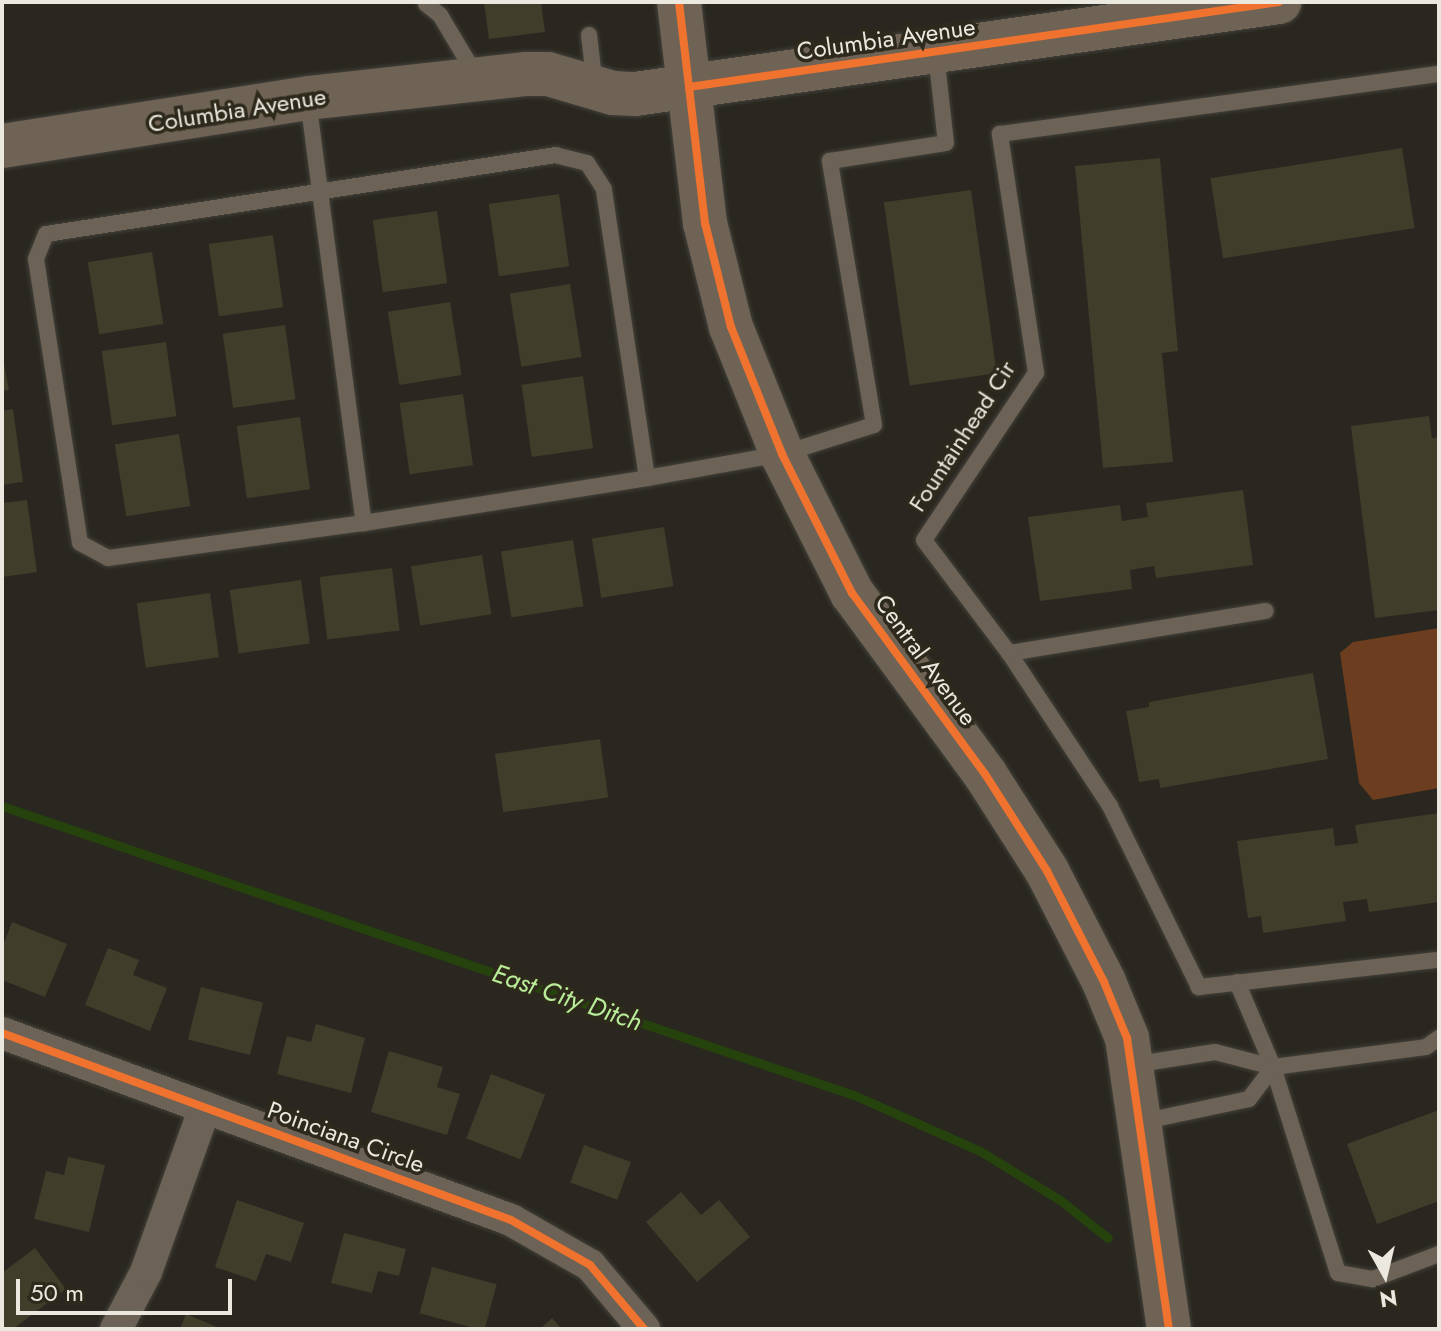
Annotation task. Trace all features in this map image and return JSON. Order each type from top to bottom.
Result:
[{"type":"street","name":"Central Avenue","points":[[679,2],[705,223],[727,312],[782,454],[852,593],[985,774],[1047,871],[1104,982],[1127,1038],[1169,1329]]},
{"type":"street","name":"Columbia Avenue","points":[[2,146],[308,98],[477,79],[548,74],[596,88],[635,94],[1279,2]]},
{"type":"street","name":"Poinciana Circle","points":[[2,1033],[511,1220],[590,1265],[644,1329]]},
{"type":"street","points":[[116,1329],[146,1272],[205,1107]]},
{"type":"lane","points":[[426,4],[440,15],[477,79]]},
{"type":"lane","points":[[589,35],[596,88]]},
{"type":"lane","points":[[647,478],[604,189],[587,163],[556,155],[46,234],[36,259],[80,543],[108,558],[364,523],[647,478],[782,454],[874,425],[830,161],[946,143],[936,51]]},
{"type":"lane","name":"Fountainhead Cir","points":[[1436,960],[1199,987],[1110,806],[1009,653],[924,540],[1036,373],[1000,134],[1439,74]]},
{"type":"lane","points":[[308,98],[317,193],[364,523]]},
{"type":"lane","points":[[1009,653],[1266,611]]},
{"type":"lane","points":[[1237,982],[1273,1067],[1338,1273],[1373,1279],[1439,1254]]},
{"type":"lane","points":[[1131,1066],[1215,1052],[1273,1067],[1426,1047],[1439,1038]]},
{"type":"lane","points":[[1141,1122],[1249,1099],[1273,1067]]},
{"type":"shaded area","points":[[1439,628],[1439,788],[1373,800],[1359,783],[1340,653],[1353,642]]},
{"type":"building","points":[[484,2],[541,2],[545,32],[489,39]]},
{"type":"building","points":[[1402,148],[1415,228],[1223,258],[1210,178]]},
{"type":"building","points":[[1160,158],[1178,351],[1162,353],[1173,462],[1103,468],[1075,166]]},
{"type":"building","points":[[971,190],[997,373],[910,385],[884,202]]},
{"type":"building","points":[[559,194],[569,266],[499,276],[489,204]]},
{"type":"building","points":[[437,211],[447,283],[383,292],[373,220]]},
{"type":"building","points":[[273,235],[283,307],[219,316],[209,244]]},
{"type":"building","points":[[152,252],[163,324],[99,334],[88,262]]},
{"type":"building","points":[[570,284],[582,357],[521,367],[510,294]]},
{"type":"building","points":[[450,302],[462,375],[399,385],[388,312]]},
{"type":"building","points":[[285,325],[295,399],[233,408],[223,334]]},
{"type":"building","points":[[166,342],[176,416],[112,425],[102,351]]},
{"type":"building","points":[[2,353],[9,390],[2,391]]},
{"type":"building","points":[[583,376],[593,448],[532,457],[522,385]]},
{"type":"building","points":[[463,394],[473,465],[410,474],[400,403]]},
{"type":"building","points":[[13,409],[23,482],[2,485],[2,411]]},
{"type":"building","points":[[1429,416],[1432,438],[1439,437],[1439,610],[1375,618],[1351,426]]},
{"type":"building","points":[[300,417],[310,489],[247,498],[237,426]]},
{"type":"building","points":[[179,434],[190,506],[126,516],[115,444]]},
{"type":"building","points":[[1243,490],[1253,565],[1156,578],[1154,566],[1130,570],[1132,589],[1040,601],[1028,517],[1120,505],[1122,521],[1148,517],[1146,503]]},
{"type":"building","points":[[27,500],[37,572],[2,577],[2,503]]},
{"type":"building","points":[[664,527],[673,586],[601,598],[592,538]]},
{"type":"building","points":[[573,540],[583,606],[511,618],[501,551]]},
{"type":"building","points":[[482,555],[491,614],[420,626],[411,566]]},
{"type":"building","points":[[392,568],[400,631],[327,639],[320,577]]},
{"type":"building","points":[[301,580],[310,643],[239,653],[230,590]]},
{"type":"building","points":[[210,593],[219,657],[146,668],[137,603]]},
{"type":"building","points":[[1313,673],[1328,759],[1160,788],[1159,779],[1139,782],[1126,711],[1149,707],[1149,702]]},
{"type":"building","points":[[600,739],[608,797],[503,812],[495,754]]},
{"type":"building","points":[[1439,813],[1439,902],[1369,912],[1367,899],[1343,902],[1346,921],[1263,933],[1261,916],[1248,918],[1237,841],[1333,828],[1335,846],[1358,843],[1355,825]]},
{"type":"building","points":[[12,922],[67,944],[45,997],[2,980],[2,948]]},
{"type":"building","points":[[108,948],[139,960],[133,975],[167,988],[150,1031],[85,1005]]},
{"type":"building","points":[[201,987],[263,1002],[250,1055],[188,1039]]},
{"type":"building","points":[[316,1024],[365,1038],[351,1093],[277,1074],[287,1036],[311,1042]]},
{"type":"building","points":[[389,1051],[443,1067],[437,1087],[460,1094],[447,1135],[371,1112]]},
{"type":"building","points":[[491,1074],[545,1095],[520,1159],[466,1138]]},
{"type":"building","points":[[1439,1110],[1439,1201],[1377,1224],[1347,1144]]},
{"type":"building","points":[[584,1145],[631,1162],[617,1200],[570,1183]]},
{"type":"building","points":[[68,1157],[105,1165],[89,1232],[34,1219],[46,1171],[64,1175]]},
{"type":"building","points":[[681,1192],[701,1215],[719,1200],[750,1237],[697,1282],[646,1222]]},
{"type":"building","points":[[237,1200],[304,1223],[291,1262],[266,1254],[256,1281],[215,1267]]},
{"type":"building","points":[[344,1233],[406,1249],[399,1276],[378,1271],[372,1293],[331,1283]]},
{"type":"building","points":[[35,1248],[66,1289],[13,1329],[2,1329],[2,1273]]},
{"type":"building","points":[[432,1267],[497,1284],[485,1329],[420,1313]]},
{"type":"building","points":[[186,1314],[222,1329],[180,1329]]},
{"type":"building","points":[[552,1318],[562,1329],[540,1329]]},
{"type":"waterway","name":"East City Ditch","points":[[2,806],[854,1095],[980,1151],[1060,1200],[1108,1238]]},
{"type":"cycle path","points":[[679,2],[705,223],[731,327],[782,454],[852,593],[985,774],[1047,871],[1104,982],[1127,1038],[1169,1329]]},
{"type":"cycle path","points":[[689,87],[1279,2]]},
{"type":"cycle path","points":[[2,1033],[511,1220],[590,1265],[644,1329]]}]
